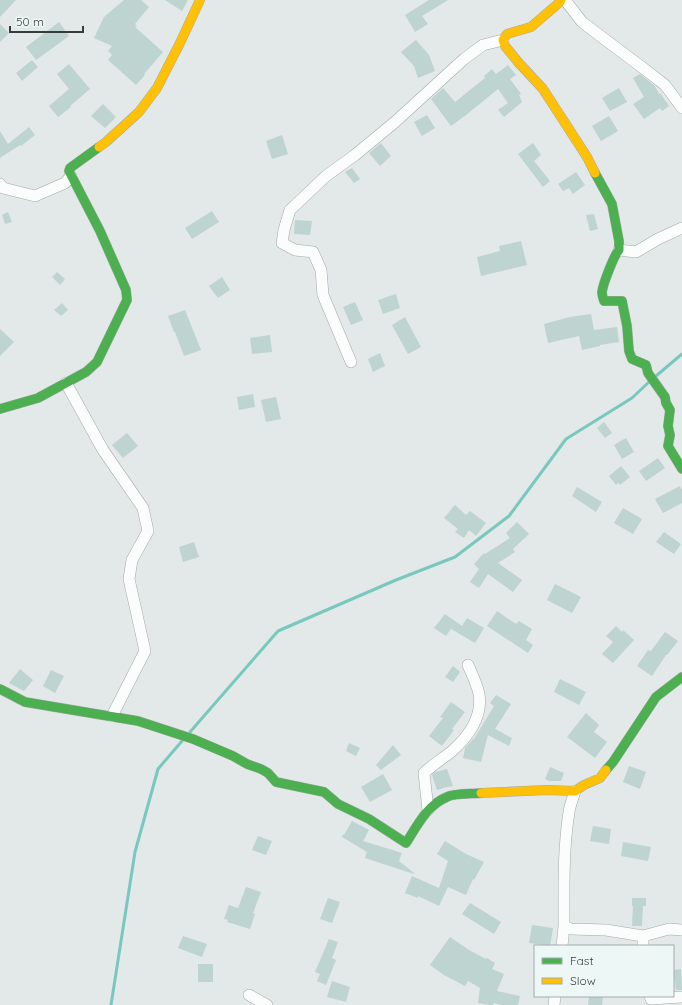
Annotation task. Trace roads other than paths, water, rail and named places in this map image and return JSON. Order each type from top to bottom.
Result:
[{"type":"street","points":[[0,409],[38,398],[86,372],[97,362],[109,334],[127,300],[126,290],[100,231],[69,171],[70,168],[80,160],[106,142],[139,112],[157,88],[200,0]]},
{"type":"street","points":[[351,362],[323,295],[321,270],[313,252],[295,250],[282,243],[290,210],[326,176],[355,155],[395,122],[464,59],[483,45],[502,40],[507,34],[531,27],[561,0]]},
{"type":"street","points":[[565,0],[582,22],[665,85],[682,108]]},
{"type":"street","points":[[502,40],[518,62],[543,89],[587,157],[612,204],[619,241],[619,250],[616,253],[602,292],[604,301],[622,301],[627,326],[628,351],[632,359],[646,366],[648,373],[665,397],[670,414],[668,426],[670,435],[668,446],[682,469]]},
{"type":"street","points":[[0,184],[3,188],[34,196],[65,183],[71,176]]},
{"type":"street","points":[[619,250],[636,252],[658,239],[682,228]]},
{"type":"street","points":[[66,383],[103,450],[143,508],[148,531],[132,560],[129,579],[145,651],[112,716]]},
{"type":"street","points":[[428,810],[425,772],[451,752],[471,730],[479,710],[480,701],[468,665]]},
{"type":"street","points":[[0,689],[25,702],[138,721],[193,739],[261,769],[276,782],[324,792],[338,804],[369,819],[406,843],[428,810],[448,796],[547,790],[575,791],[600,778],[613,762],[656,696],[682,677]]},
{"type":"street","points":[[562,945],[564,926],[565,851],[569,812],[575,791]]},
{"type":"street","points":[[564,926],[571,929],[606,930],[643,941],[669,929],[682,930]]},
{"type":"street","points":[[249,995],[267,1005]]},
{"type":"street","points":[[650,997],[651,999],[682,997]]},
{"type":"waterway","points":[[656,376],[682,354]]},
{"type":"waterway","points":[[190,732],[278,631],[396,580],[455,557],[509,516],[566,439],[632,398],[649,382]]},
{"type":"waterway","points":[[111,1005],[135,852],[158,769],[182,741]]}]
